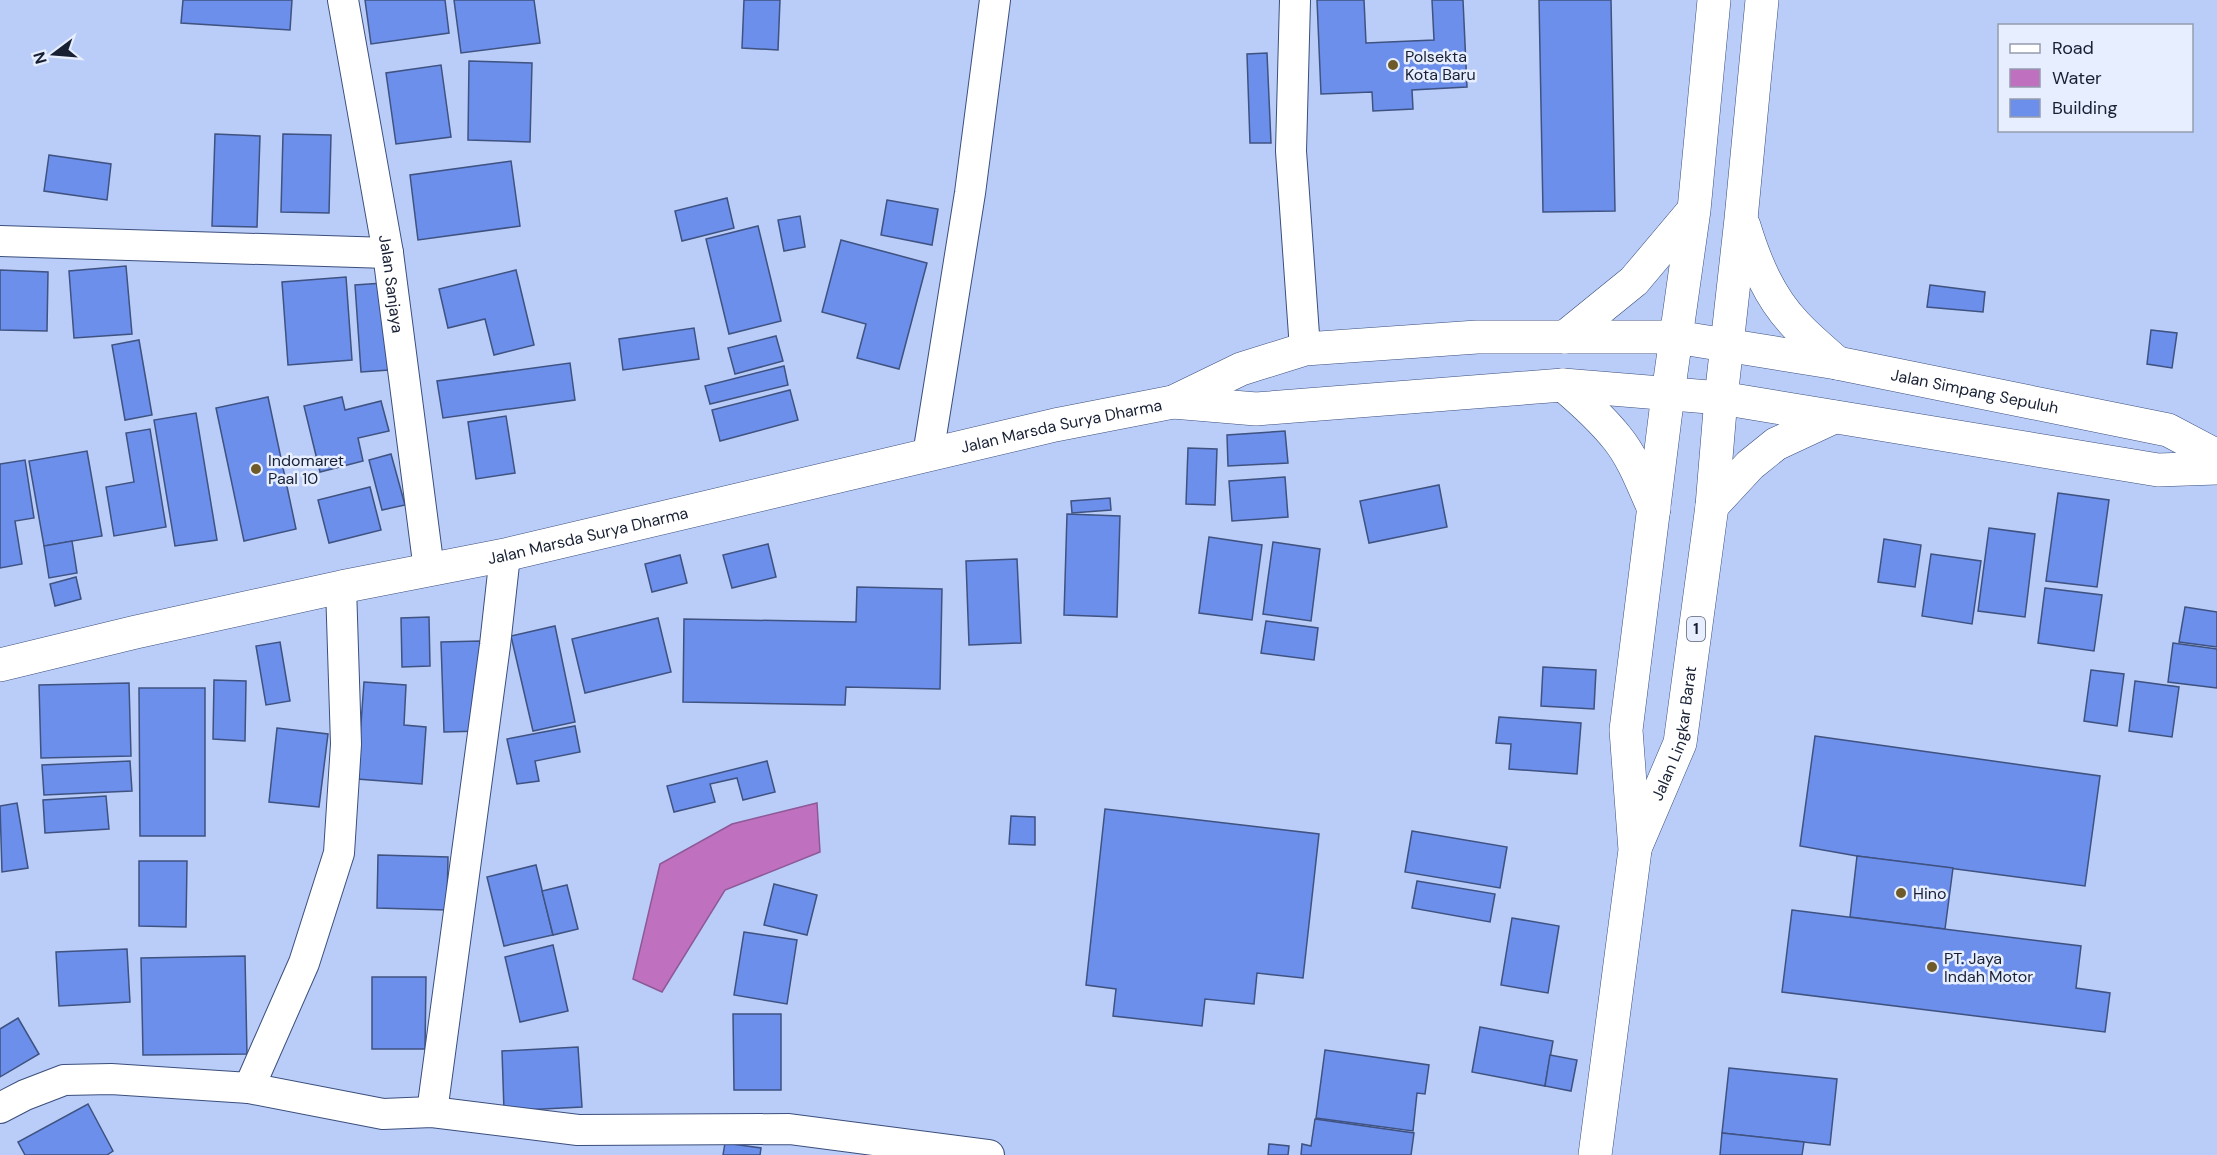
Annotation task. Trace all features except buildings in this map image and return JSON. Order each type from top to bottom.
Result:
[{"type":"highway","points":[[1676,337],[1694,210],[1714,0]]},
{"type":"highway","points":[[1728,345],[1762,0]]},
{"type":"highway","points":[[1565,337],[1634,281],[1694,210]]},
{"type":"highway","points":[[1741,219],[1755,262],[1770,292],[1795,324],[1837,363]]},
{"type":"highway","name":"Jalan Simpang Sepuluh","points":[[1173,402],[1241,369],[1305,349],[1477,337],[1676,337],[1837,363],[2168,430],[2217,456]]},
{"type":"highway","name":"1","points":[[1668,394],[1676,337]]},
{"type":"highway","name":"1","points":[[1721,398],[1728,345]]},
{"type":"highway","points":[[1563,385],[1592,410],[1618,438],[1636,467],[1654,511]]},
{"type":"highway","points":[[1173,402],[1256,409],[1563,385],[1721,398],[2158,470],[2217,468]]},
{"type":"highway","name":"Jalan Lingkar Barat","points":[[1595,1155],[1635,850],[1626,730],[1668,394]]},
{"type":"highway","name":"Jalan Lingkar Barat","points":[[1635,850],[1680,743],[1712,506],[1721,398]]},
{"type":"highway","name":"Jalan Marsda Surya Dharma","points":[[0,665],[341,587],[505,555],[1055,425],[1173,402]]},
{"type":"highway","points":[[1712,506],[1750,465],[1776,444],[1833,417]]},
{"type":"street","name":"Jalan Sanjaya","points":[[343,0],[388,253],[429,570]]},
{"type":"street","points":[[928,455],[970,193],[995,0]]},
{"type":"street","points":[[1295,0],[1291,151],[1305,349]]},
{"type":"street","points":[[0,241],[388,253]]},
{"type":"street","points":[[432,1112],[505,555]]},
{"type":"street","points":[[249,1088],[304,963],[339,853],[346,744],[341,587]]},
{"type":"street","points":[[0,1108],[25,1095],[64,1080],[111,1079],[249,1088],[383,1114],[432,1112],[579,1130],[789,1129],[989,1155]]},
{"type":"water","points":[[817,803],[820,852],[725,890],[662,992],[633,979],[660,864],[732,824]]},
{"type":"place","name":"Polsekta Kota Baru","points":[[1393,65]]},
{"type":"place","name":"Indomaret Paal 10","points":[[256,469]]},
{"type":"place","name":"Hino","points":[[1901,893]]},
{"type":"place","name":"PT. Jaya Indah Motor","points":[[1932,967]]}]
